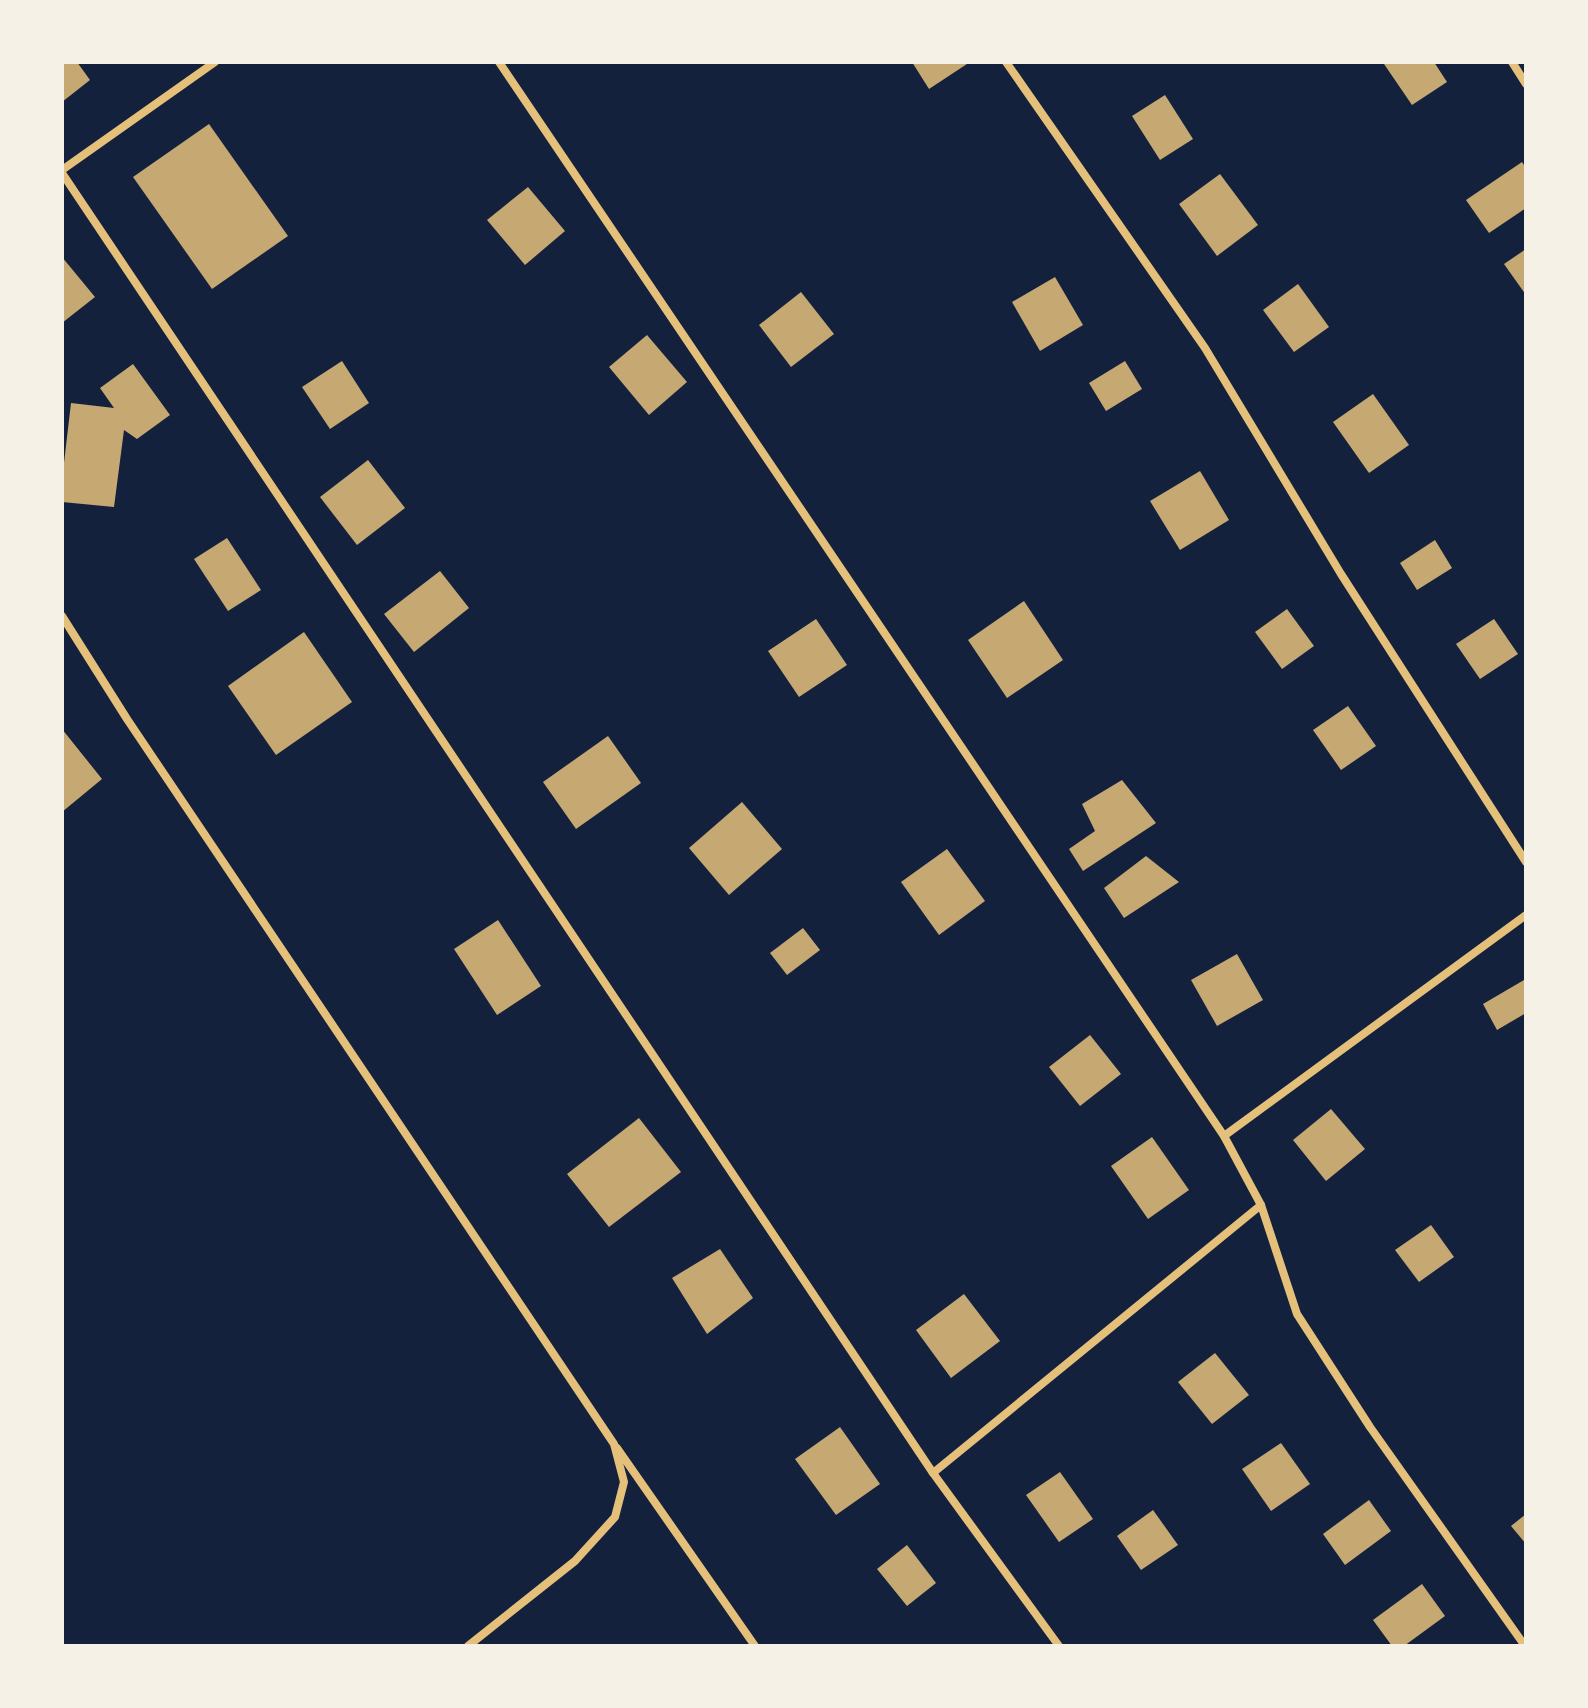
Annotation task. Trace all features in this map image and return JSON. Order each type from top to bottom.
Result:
[{"type":"street","points":[[215,62],[62,171],[933,1473],[1059,1646]]},
{"type":"street","points":[[499,62],[1224,1136],[1261,1205],[1297,1314],[1370,1427],[1525,1646]]},
{"type":"street","points":[[1006,62],[1205,348],[1341,574],[1526,862]]},
{"type":"street","points":[[1512,62],[1526,84]]},
{"type":"street","points":[[62,616],[136,732],[614,1444],[755,1646]]},
{"type":"street","points":[[1224,1136],[1526,915]]},
{"type":"street","points":[[933,1473],[1261,1205]]},
{"type":"street","points":[[468,1646],[575,1561],[615,1517],[624,1482],[614,1444]]},
{"type":"building","points":[[62,62],[77,62],[90,80],[62,102]]},
{"type":"building","points":[[912,62],[970,62],[929,89]]},
{"type":"building","points":[[1434,62],[1447,82],[1412,105],[1384,64]]},
{"type":"building","points":[[1165,95],[1193,139],[1160,160],[1132,116]]},
{"type":"building","points":[[209,124],[288,236],[212,289],[133,177]]},
{"type":"building","points":[[1522,162],[1526,168],[1526,208],[1489,233],[1466,200]]},
{"type":"building","points":[[1220,174],[1258,225],[1217,256],[1179,204]]},
{"type":"building","points":[[528,187],[565,231],[525,265],[487,220]]},
{"type":"building","points":[[1526,249],[1526,295],[1504,264]]},
{"type":"building","points":[[62,257],[95,297],[62,323]]},
{"type":"building","points":[[1055,277],[1083,325],[1040,351],[1012,302]]},
{"type":"building","points":[[1298,284],[1329,327],[1294,352],[1263,310]]},
{"type":"building","points":[[801,292],[834,334],[791,367],[759,325]]},
{"type":"building","points":[[647,335],[687,382],[649,415],[609,367]]},
{"type":"building","points":[[342,361],[369,403],[330,429],[302,387]]},
{"type":"building","points":[[1125,361],[1142,389],[1106,411],[1089,383]]},
{"type":"building","points":[[133,364],[170,415],[137,439],[124,430],[114,507],[62,502],[71,403],[114,408],[100,388]]},
{"type":"building","points":[[1373,394],[1409,445],[1369,473],[1333,422]]},
{"type":"building","points":[[368,460],[405,508],[357,545],[320,497]]},
{"type":"building","points":[[1200,471],[1229,520],[1180,550],[1150,501]]},
{"type":"building","points":[[227,538],[261,590],[228,611],[194,559]]},
{"type":"building","points":[[1435,540],[1452,568],[1417,590],[1400,563]]},
{"type":"building","points":[[440,571],[469,608],[414,652],[384,614]]},
{"type":"building","points":[[1024,601],[1063,660],[1007,698],[968,640]]},
{"type":"building","points":[[1287,609],[1314,646],[1282,669],[1255,632]]},
{"type":"building","points":[[816,619],[847,665],[799,697],[768,651]]},
{"type":"building","points":[[1494,619],[1518,654],[1480,679],[1456,644]]},
{"type":"building","points":[[304,632],[352,702],[276,755],[228,686]]},
{"type":"building","points":[[1348,706],[1376,746],[1341,770],[1313,730]]},
{"type":"building","points":[[62,729],[102,779],[62,812]]},
{"type":"building","points":[[608,736],[641,783],[576,829],[543,782]]},
{"type":"building","points":[[1122,780],[1156,823],[1083,871],[1069,849],[1095,831],[1082,804]]},
{"type":"building","points":[[742,802],[782,849],[729,895],[689,848]]},
{"type":"building","points":[[947,849],[985,901],[939,935],[901,882]]},
{"type":"building","points":[[1146,856],[1179,882],[1124,918],[1104,888]]},
{"type":"building","points":[[498,920],[541,986],[497,1015],[454,949]]},
{"type":"building","points":[[803,928],[820,950],[787,975],[770,953]]},
{"type":"building","points":[[1237,954],[1263,1000],[1217,1026],[1191,980]]},
{"type":"building","points":[[1524,980],[1526,1013],[1497,1030],[1483,1004]]},
{"type":"building","points":[[1090,1035],[1121,1074],[1080,1106],[1049,1067]]},
{"type":"building","points":[[1331,1109],[1365,1149],[1326,1181],[1293,1140]]},
{"type":"building","points":[[639,1118],[681,1172],[609,1227],[567,1174]]},
{"type":"building","points":[[1152,1137],[1189,1190],[1148,1219],[1111,1166]]},
{"type":"building","points":[[1431,1225],[1454,1257],[1419,1282],[1395,1250]]},
{"type":"building","points":[[720,1249],[753,1298],[707,1334],[672,1278]]},
{"type":"building","points":[[964,1294],[1000,1341],[951,1378],[916,1330]]},
{"type":"building","points":[[1215,1353],[1249,1395],[1212,1424],[1178,1382]]},
{"type":"building","points":[[840,1427],[880,1484],[836,1515],[795,1459]]},
{"type":"building","points":[[1281,1443],[1310,1484],[1271,1511],[1242,1469]]},
{"type":"building","points":[[1060,1472],[1093,1519],[1059,1542],[1026,1495]]},
{"type":"building","points":[[1369,1500],[1391,1531],[1345,1565],[1323,1534]]},
{"type":"building","points":[[1153,1510],[1178,1545],[1141,1570],[1117,1536]]},
{"type":"building","points":[[1526,1514],[1526,1544],[1511,1526]]},
{"type":"building","points":[[907,1545],[936,1583],[907,1606],[877,1569]]},
{"type":"building","points":[[1422,1584],[1445,1616],[1404,1646],[1392,1646],[1373,1620]]}]
